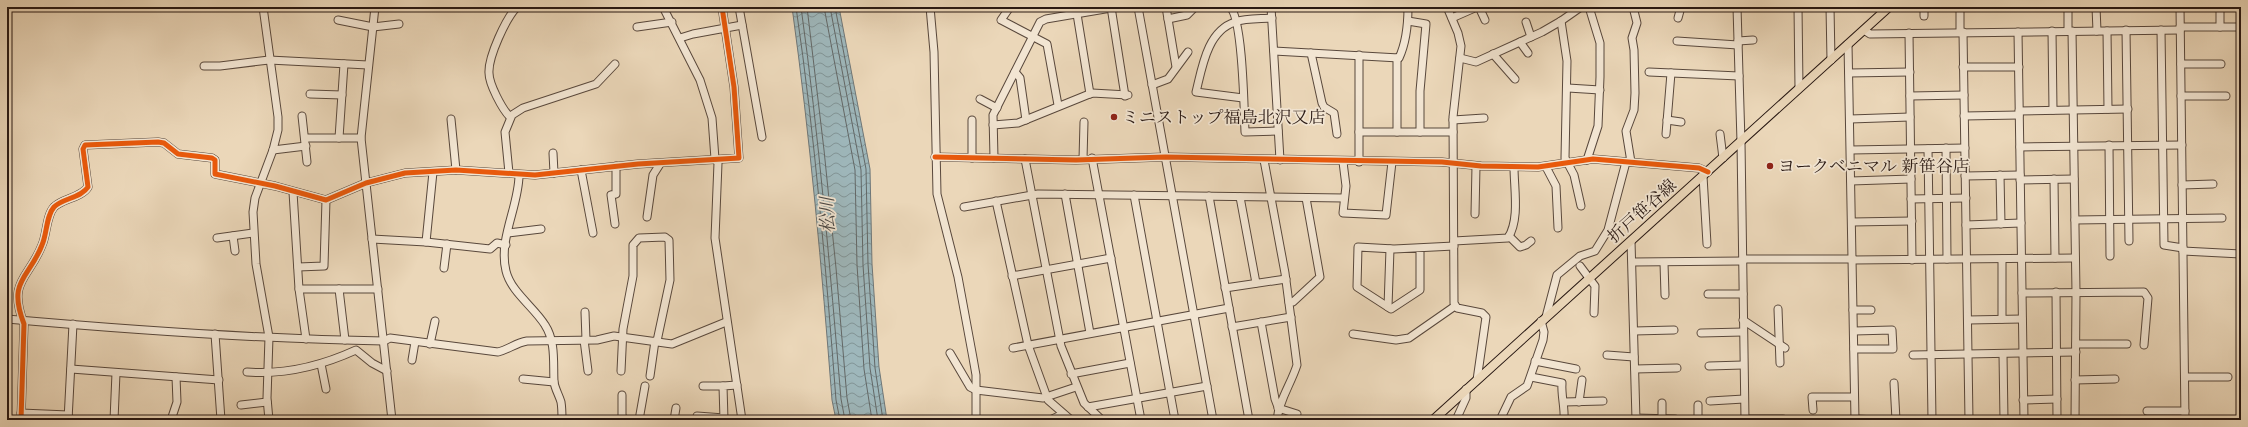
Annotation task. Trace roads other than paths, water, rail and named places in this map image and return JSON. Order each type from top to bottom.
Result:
[{"type":"main road","name":"折戸笹谷線","points":[[1432,420],[1591,278],[1889,7]]},
{"type":"street","points":[[263,7],[269,60],[278,117],[278,130],[274,150],[260,183],[254,206],[253,233],[256,264],[269,337],[267,373],[267,402],[269,420]]},
{"type":"street","points":[[375,7],[361,138],[392,420]]},
{"type":"street","points":[[510,117],[497,95],[489,73],[494,50],[517,7]]},
{"type":"street","points":[[663,7],[672,22],[700,80],[708,104],[715,159],[718,163],[715,238],[726,322],[742,420]]},
{"type":"street","points":[[73,324],[68,418],[21,417],[23,320],[19,309],[18,295],[21,279],[42,246],[50,214],[55,207],[88,187],[84,149],[85,146],[164,143],[178,154],[212,158],[215,160],[215,174],[260,183],[326,200],[366,183],[405,173],[456,170],[519,174],[554,174],[616,166],[739,158],[734,87],[722,7]]},
{"type":"street","points":[[739,7],[762,137]]},
{"type":"street","points":[[930,7],[934,52],[935,157],[937,194],[960,288],[975,369],[976,420]]},
{"type":"street","points":[[1010,7],[1001,20],[1047,44],[1058,105]]},
{"type":"street","points":[[1138,7],[1213,420]]},
{"type":"street","points":[[1166,7],[1176,66]]},
{"type":"street","points":[[1168,19],[1187,15],[1195,7]]},
{"type":"street","points":[[1230,7],[1235,13],[1237,21],[1246,132],[1278,131]]},
{"type":"street","points":[[1271,7],[1280,160]]},
{"type":"street","points":[[1397,132],[1397,58],[1402,52],[1408,21],[1408,7]]},
{"type":"street","points":[[1447,7],[1460,39],[1460,58],[1453,120],[1454,303],[1457,308],[1482,313],[1486,317],[1477,380]]},
{"type":"street","points":[[1452,18],[1478,7],[1485,20]]},
{"type":"street","points":[[1460,58],[1476,62],[1531,37],[1561,21],[1580,7]]},
{"type":"street","points":[[1587,160],[1598,126],[1600,90],[1600,43],[1589,7]]},
{"type":"street","points":[[1500,420],[1511,397],[1527,386],[1531,377],[1535,361],[1544,340],[1544,319],[1557,275],[1580,256],[1595,251],[1608,230],[1629,162],[1626,132],[1634,110],[1634,50],[1632,38],[1637,23],[1633,7]]},
{"type":"street","points":[[1678,18],[1681,7]]},
{"type":"street","points":[[1737,7],[1741,142],[1743,366],[1745,420],[1782,419]]},
{"type":"street","points":[[1798,7],[1799,88]]},
{"type":"street","points":[[1830,7],[1830,60]]},
{"type":"street","points":[[1924,7],[1924,16]]},
{"type":"street","points":[[1960,7],[1966,176],[1969,420]]},
{"type":"street","points":[[2068,7],[2074,146],[2076,293],[2075,420]]},
{"type":"street","points":[[2096,7],[2097,31]]},
{"type":"street","points":[[2180,7],[2185,420]]},
{"type":"street","points":[[2220,7],[2220,27]]},
{"type":"street","points":[[994,125],[1026,120],[1058,105],[1090,94],[1127,96],[1111,8],[1042,20],[993,115],[994,158]]},
{"type":"street","points":[[1077,14],[1090,94]]},
{"type":"street","points":[[1243,98],[1196,92],[1205,54],[1220,29],[1237,21],[1272,18]]},
{"type":"street","points":[[338,20],[373,27],[399,24]]},
{"type":"street","points":[[1408,21],[1426,24],[1420,91],[1420,132]]},
{"type":"street","points":[[1561,21],[1567,61],[1568,88],[1566,164],[1574,175],[1581,206]]},
{"type":"street","points":[[637,27],[672,22]]},
{"type":"street","points":[[1526,22],[1531,37]]},
{"type":"street","points":[[680,38],[742,25]]},
{"type":"street","points":[[1864,30],[1870,34],[2161,30],[2180,28],[2241,27]]},
{"type":"street","points":[[2126,30],[2129,241]]},
{"type":"street","points":[[2161,30],[2164,246],[2241,254]]},
{"type":"street","points":[[2052,31],[2053,110]]},
{"type":"street","points":[[2107,31],[2108,109]]},
{"type":"street","points":[[2018,32],[2024,420]]},
{"type":"street","points":[[1909,33],[1912,260]]},
{"type":"street","points":[[1676,41],[1738,43],[1753,40]]},
{"type":"street","points":[[1520,42],[1528,53]]},
{"type":"street","points":[[1848,44],[1853,260],[1854,420],[1878,420]]},
{"type":"street","points":[[1274,51],[1397,58]]},
{"type":"street","points":[[1152,85],[1165,82],[1188,52]]},
{"type":"street","points":[[1311,53],[1322,103],[1324,107],[1334,113],[1337,134]]},
{"type":"street","points":[[1493,54],[1515,79]]},
{"type":"street","points":[[1358,162],[1359,55]]},
{"type":"street","points":[[204,66],[220,66],[269,60],[368,65]]},
{"type":"street","points":[[339,138],[344,64]]},
{"type":"street","points":[[509,173],[505,132],[510,117],[523,108],[596,84],[615,64]]},
{"type":"street","points":[[2181,64],[2221,64]]},
{"type":"street","points":[[1963,67],[2019,67]]},
{"type":"street","points":[[1015,72],[1020,78],[1026,120]]},
{"type":"street","points":[[1649,72],[1739,76]]},
{"type":"street","points":[[1849,73],[1910,72]]},
{"type":"street","points":[[1666,134],[1671,73]]},
{"type":"street","points":[[1568,88],[1600,90]]},
{"type":"street","points":[[310,94],[342,95]]},
{"type":"street","points":[[1910,96],[1964,95]]},
{"type":"street","points":[[2181,96],[2226,96]]},
{"type":"street","points":[[980,98],[997,108]]},
{"type":"street","points":[[1964,116],[2053,110],[2128,110]]},
{"type":"street","points":[[302,116],[307,162]]},
{"type":"street","points":[[1453,120],[1484,118]]},
{"type":"street","points":[[1850,119],[1910,118]]},
{"type":"street","points":[[452,119],[456,170]]},
{"type":"street","points":[[972,120],[972,158]]},
{"type":"street","points":[[1668,120],[1681,122]]},
{"type":"street","points":[[1083,159],[1084,122]]},
{"type":"street","points":[[1359,132],[1453,132]]},
{"type":"street","points":[[1720,134],[1722,158]]},
{"type":"street","points":[[305,138],[361,138]]},
{"type":"street","points":[[2109,145],[2110,256]]},
{"type":"street","points":[[2020,147],[2182,145]]},
{"type":"street","points":[[274,150],[306,146]]},
{"type":"street","points":[[1946,148],[1947,259]]},
{"type":"street","points":[[1851,150],[1965,148]]},
{"type":"street","points":[[1928,149],[1932,420]]},
{"type":"street","points":[[553,153],[554,174]]},
{"type":"street","points":[[935,157],[1025,159],[1165,157],[1392,162],[1514,167],[1546,166],[1587,160],[1699,168],[1706,174],[1707,244]]},
{"type":"street","points":[[1092,158],[1141,420]]},
{"type":"street","points":[[1025,159],[1059,339],[1076,386],[1088,407],[1102,420]]},
{"type":"street","points":[[1264,160],[1286,279],[1297,365],[1278,408],[1277,420]]},
{"type":"street","points":[[1340,162],[1346,186],[1343,212],[1386,215],[1392,162]]},
{"type":"street","points":[[647,216],[653,175],[660,164]]},
{"type":"street","points":[[615,224],[611,195],[616,194],[616,166]]},
{"type":"street","points":[[1475,214],[1476,166]]},
{"type":"street","points":[[1546,166],[1556,186],[1558,228]]},
{"type":"street","points":[[1420,248],[1420,290],[1391,309],[1357,287],[1358,247],[1390,249],[1420,248],[1509,236],[1513,230],[1514,167]]},
{"type":"street","points":[[581,170],[593,233]]},
{"type":"street","points":[[426,242],[433,172]]},
{"type":"street","points":[[519,174],[519,190],[506,245],[506,272],[526,302],[546,326],[554,357],[554,382],[562,407],[562,420]]},
{"type":"street","points":[[1966,176],[2000,175],[2074,179]]},
{"type":"street","points":[[2000,175],[2001,224]]},
{"type":"street","points":[[1851,180],[1911,179]]},
{"type":"street","points":[[2054,179],[2055,258]]},
{"type":"street","points":[[2182,185],[2213,184]]},
{"type":"street","points":[[293,192],[298,267],[306,339]]},
{"type":"street","points":[[1066,194],[1090,333]]},
{"type":"street","points":[[964,206],[1032,195],[1066,194],[1344,198]]},
{"type":"street","points":[[1134,195],[1175,420]]},
{"type":"street","points":[[1209,196],[1250,420]]},
{"type":"street","points":[[1240,197],[1256,283]]},
{"type":"street","points":[[1289,302],[1293,302],[1320,277],[1306,198]]},
{"type":"street","points":[[1912,199],[1966,198]]},
{"type":"street","points":[[298,267],[324,266],[326,200]]},
{"type":"street","points":[[996,201],[1028,345],[1048,397],[1063,414],[1071,420]]},
{"type":"street","points":[[2075,220],[2164,220],[2222,218]]},
{"type":"street","points":[[1852,222],[1912,221]]},
{"type":"street","points":[[1966,225],[2021,223]]},
{"type":"street","points":[[508,233],[541,230]]},
{"type":"street","points":[[217,238],[253,233]]},
{"type":"street","points":[[233,236],[235,251]]},
{"type":"street","points":[[1509,236],[1520,247],[1526,245],[1531,240]]},
{"type":"street","points":[[620,371],[622,337],[633,276],[633,245],[639,238],[665,237],[669,240],[670,280],[656,341],[650,376]]},
{"type":"street","points":[[372,239],[426,242],[490,249],[497,243],[506,245]]},
{"type":"street","points":[[1631,241],[1633,262],[1636,419],[1673,419]]},
{"type":"street","points":[[444,268],[447,244]]},
{"type":"street","points":[[1388,307],[1390,249]]},
{"type":"street","points":[[1012,276],[1111,258]]},
{"type":"street","points":[[1633,262],[1664,263],[1743,260],[2075,258]]},
{"type":"street","points":[[2002,259],[2002,320]]},
{"type":"street","points":[[1664,263],[1665,295]]},
{"type":"street","points":[[1580,266],[1591,278],[1595,286],[1594,313]]},
{"type":"street","points":[[1225,288],[1286,279]]},
{"type":"street","points":[[300,289],[378,289]]},
{"type":"street","points":[[339,289],[345,340]]},
{"type":"street","points":[[2056,292],[2057,420]]},
{"type":"street","points":[[2022,293],[2144,292],[2148,298],[2144,345]]},
{"type":"street","points":[[1708,294],[1743,294]]},
{"type":"street","points":[[1353,334],[1396,340],[1409,338],[1456,306]]},
{"type":"street","points":[[1013,348],[1157,322],[1193,313],[1229,308]]},
{"type":"street","points":[[1778,309],[1782,346],[1780,363]]},
{"type":"street","points":[[1853,310],[1871,310]]},
{"type":"street","points":[[584,312],[588,371]]},
{"type":"street","points":[[1232,327],[1291,317]]},
{"type":"street","points":[[7,319],[306,339],[384,341],[390,338],[498,352],[517,343],[622,337],[674,343],[726,322]]},
{"type":"street","points":[[1968,320],[2022,319]]},
{"type":"street","points":[[1743,320],[1782,346]]},
{"type":"street","points":[[430,344],[435,321]]},
{"type":"street","points":[[1261,322],[1278,408]]},
{"type":"street","points":[[1634,331],[1674,330]]},
{"type":"street","points":[[1854,331],[1892,330],[1893,349],[1854,349]]},
{"type":"street","points":[[1701,333],[1743,332]]},
{"type":"street","points":[[215,334],[221,420]]},
{"type":"street","points":[[412,360],[414,342]]},
{"type":"street","points":[[2076,344],[2127,344]]},
{"type":"street","points":[[247,372],[267,373],[292,371],[321,364],[356,350],[372,363],[386,371]]},
{"type":"street","points":[[1913,355],[2076,352]]},
{"type":"street","points":[[950,354],[970,387],[976,390],[1043,398],[1076,386]]},
{"type":"street","points":[[2003,354],[2004,420]]},
{"type":"street","points":[[1607,355],[1634,357]]},
{"type":"street","points":[[1535,361],[1576,369]]},
{"type":"street","points":[[1071,374],[1130,363]]},
{"type":"street","points":[[321,364],[326,389]]},
{"type":"street","points":[[1709,366],[1743,366]]},
{"type":"street","points":[[1635,369],[1677,368]]},
{"type":"street","points":[[71,369],[219,380]]},
{"type":"street","points":[[114,420],[116,373]]},
{"type":"street","points":[[171,420],[178,402],[176,377]]},
{"type":"street","points":[[1531,377],[1562,383],[1561,393],[1564,402],[1564,420]]},
{"type":"street","points":[[2185,377],[2228,377]]},
{"type":"street","points":[[523,379],[554,382]]},
{"type":"street","points":[[2075,380],[2115,379]]},
{"type":"street","points":[[1579,402],[1582,380]]},
{"type":"street","points":[[1894,383],[1896,420]]},
{"type":"street","points":[[703,386],[737,385]]},
{"type":"street","points":[[639,420],[645,386]]},
{"type":"street","points":[[697,416],[724,419],[723,386]]},
{"type":"street","points":[[1088,407],[1207,386]]},
{"type":"street","points":[[1456,420],[1466,398],[1466,389]]},
{"type":"street","points":[[622,395],[622,415],[624,420]]},
{"type":"street","points":[[1813,410],[1812,397],[1854,396]]},
{"type":"street","points":[[1710,401],[1744,399]]},
{"type":"street","points":[[2023,400],[2057,399]]},
{"type":"street","points":[[1564,402],[1602,401]]},
{"type":"street","points":[[241,405],[267,402]]},
{"type":"street","points":[[1662,403],[1662,418]]},
{"type":"street","points":[[1698,405],[1698,420]]},
{"type":"street","points":[[674,420],[676,408]]},
{"type":"street","points":[[1278,408],[1297,414]]},
{"type":"street","points":[[2147,411],[2185,411]]},
{"type":"street","points":[[1050,420],[1063,414]]},
{"type":"water","name":"松川","points":[[792,7],[839,7],[870,169],[872,264],[879,367],[887,420],[836,420],[832,400],[820,252],[810,154]]},
{"type":"place","name":"ミニストップ福島北沢又店","points":[[1114,117]]},
{"type":"place","name":"ヨークベニマル 新笹谷店","points":[[1770,166]]}]
